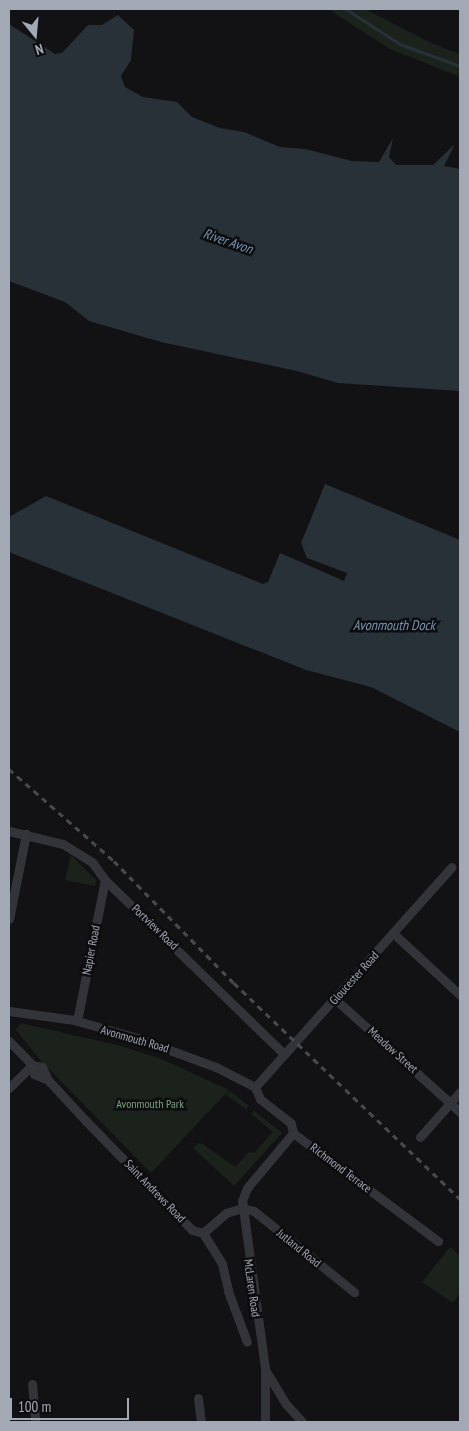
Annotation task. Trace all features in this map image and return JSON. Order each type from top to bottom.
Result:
[{"type":"street","name":"Portview Road","points":[[9,831],[69,847],[92,862],[105,880],[284,1054]]},
{"type":"street","points":[[9,919],[26,834]]},
{"type":"street","name":"Gloucester Road","points":[[255,1088],[452,867]]},
{"type":"street","name":"Napier Road","points":[[77,1021],[105,880]]},
{"type":"street","points":[[394,934],[460,995]]},
{"type":"street","name":"Meadow Street","points":[[335,999],[460,1112]]},
{"type":"street","name":"Avonmouth Road","points":[[9,1011],[77,1021],[173,1050],[216,1067],[255,1088]]},
{"type":"street","name":"Saint Andrews Road","points":[[9,1041],[32,1065],[42,1067],[48,1080],[192,1230],[203,1233],[222,1264],[228,1291],[247,1342]]},
{"type":"street","points":[[9,1088],[32,1065]]},
{"type":"street","name":"Richmond Terrace","points":[[255,1088],[260,1099],[291,1123],[294,1133],[438,1241]]},
{"type":"street","points":[[420,1137],[460,1092]]},
{"type":"street","name":"McLaren Road","points":[[265,1422],[265,1368],[242,1208],[244,1192],[294,1133]]},
{"type":"street","points":[[203,1233],[226,1213],[242,1208]]},
{"type":"street","name":"Jutland Road","points":[[242,1208],[254,1211],[354,1292]]},
{"type":"street","name":"McLaren Road","points":[[265,1368],[286,1404],[302,1422]]},
{"type":"street","points":[[32,1384],[35,1422]]},
{"type":"street","points":[[198,1398],[201,1422]]},
{"type":"green space","points":[[328,9],[365,9],[431,43],[460,54],[460,77],[390,49]]},
{"type":"green space","points":[[71,855],[96,880],[95,886],[65,880]]},
{"type":"green space","name":"Avonmouth Park","points":[[21,1023],[121,1046],[164,1060],[229,1090],[151,1173],[42,1062],[16,1030]]},
{"type":"green space","points":[[230,1091],[249,1106],[246,1109],[226,1095]]},
{"type":"green space","points":[[253,1110],[282,1133],[234,1186],[193,1148],[198,1143],[203,1144],[235,1167],[249,1152],[254,1153],[273,1132],[252,1115]]},
{"type":"green space","points":[[450,1247],[460,1255],[460,1293],[453,1303],[422,1282]]},
{"type":"water","name":"River Avon","points":[[118,15],[134,30],[131,60],[121,76],[125,87],[143,97],[177,102],[192,117],[220,128],[244,132],[280,147],[305,149],[352,161],[379,162],[393,138],[389,157],[396,165],[433,165],[455,144],[444,166],[460,169],[460,391],[338,383],[297,371],[161,342],[89,321],[65,302],[9,281],[9,24],[55,54],[62,53],[88,25],[102,25]]},
{"type":"water","name":"Avonmouth Dock","points":[[325,484],[460,540],[460,732],[371,687],[306,670],[9,552],[9,517],[46,496],[263,584],[268,582],[280,553],[344,581],[347,573],[307,558],[301,543]]},
{"type":"waterway","points":[[346,9],[400,44],[460,66]]},
{"type":"railway","points":[[9,769],[114,861],[234,983],[460,1199]]}]
